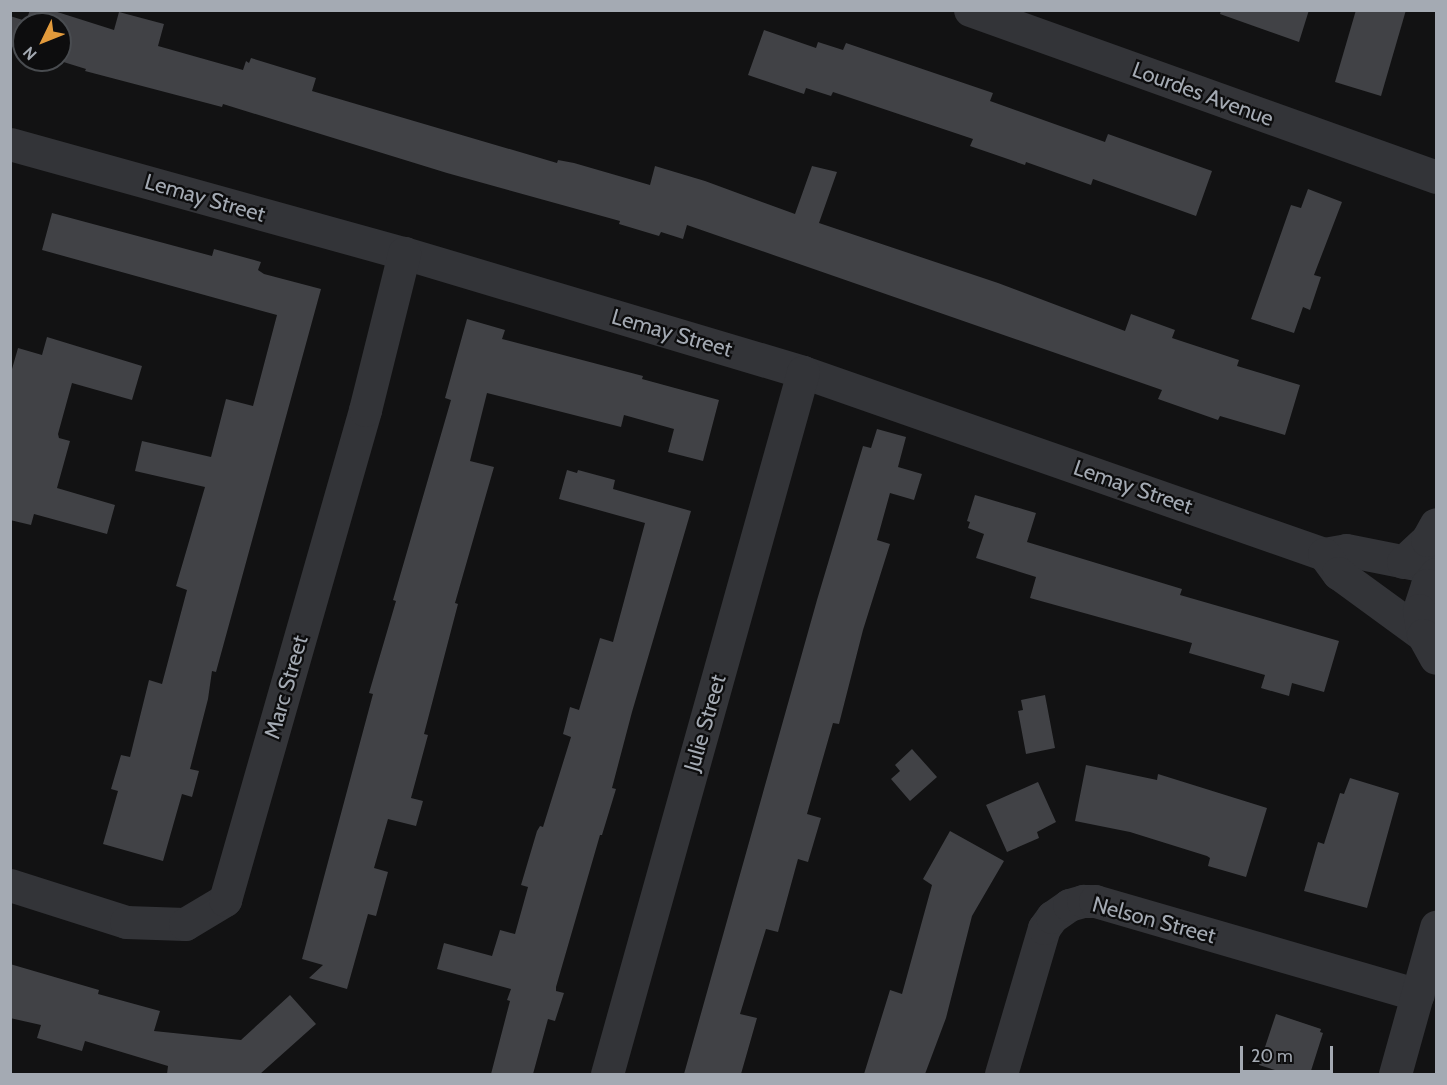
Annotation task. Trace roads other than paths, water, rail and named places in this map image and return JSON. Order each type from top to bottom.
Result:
[{"type":"street","name":"Lourdes Avenue","points":[[970,10],[1437,177]]},
{"type":"street","name":"Lemay Street","points":[[10,144],[404,253],[803,372],[1324,554],[1346,550],[1437,568]]},
{"type":"street","name":"Marc Street","points":[[10,885],[126,922],[185,924],[225,900],[365,410],[404,253]]},
{"type":"street","name":"Julie Street","points":[[607,1074],[803,372]]},
{"type":"street","points":[[1403,562],[1427,540],[1437,524]]},
{"type":"street","points":[[1324,554],[1338,573],[1433,654]]},
{"type":"street","points":[[1433,654],[1419,610],[1422,597],[1437,574]]},
{"type":"street","name":"Nelson Street","points":[[1001,1074],[1044,928],[1052,917],[1069,905],[1083,901],[1095,901],[1418,994]]},
{"type":"street","points":[[1395,1074],[1437,927]]}]
